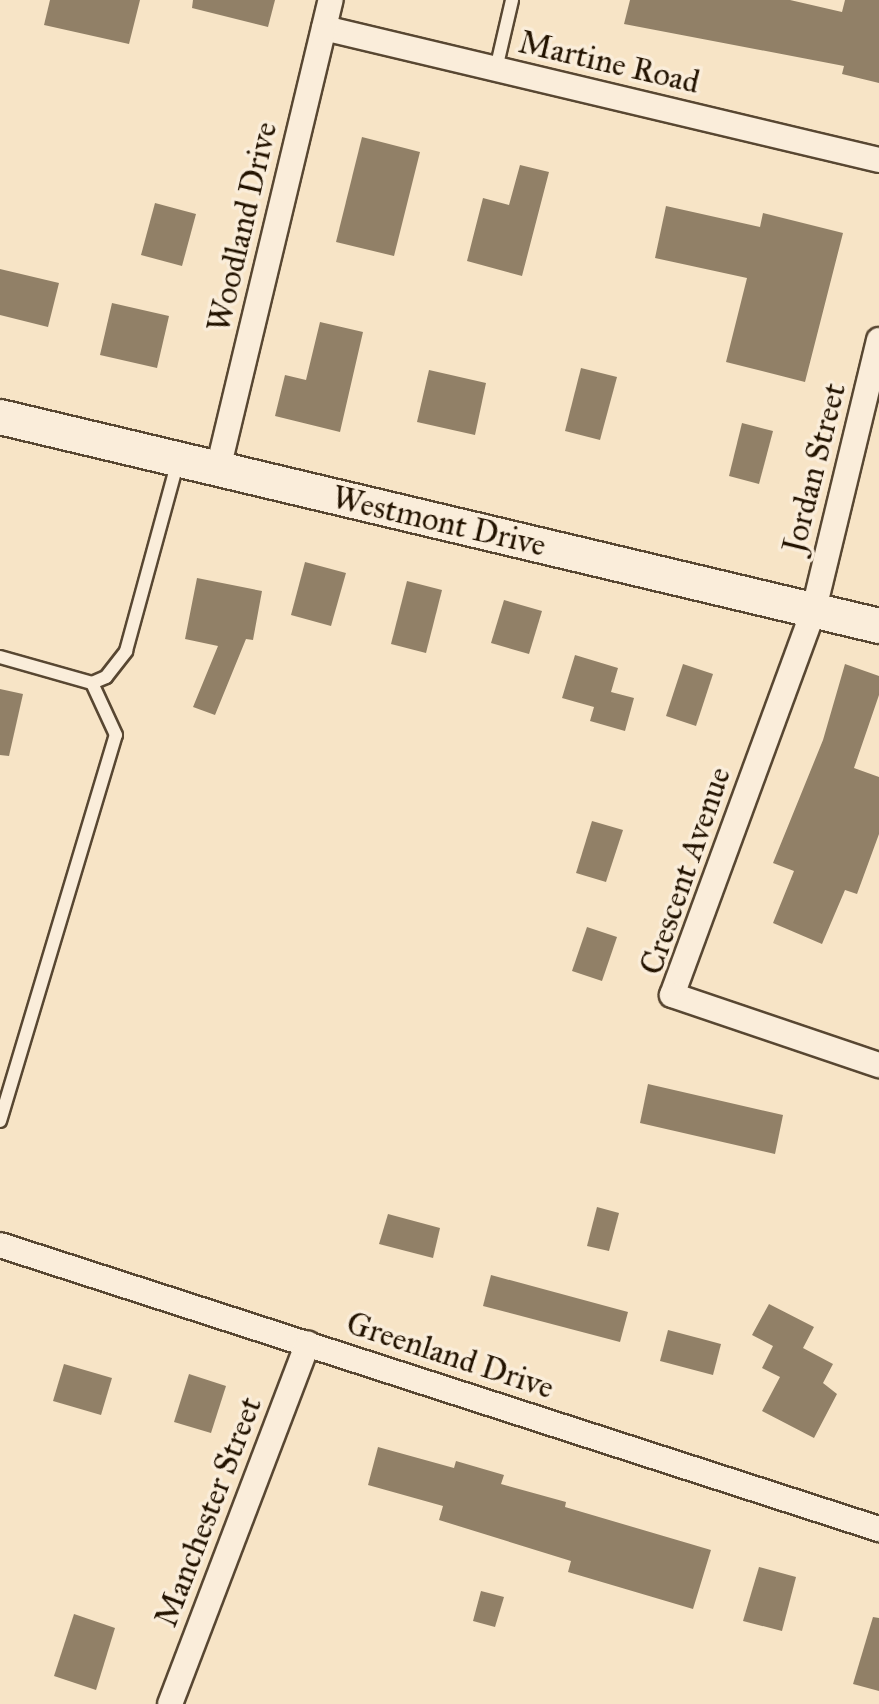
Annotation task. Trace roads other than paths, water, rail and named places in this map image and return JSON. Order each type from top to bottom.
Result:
[{"type":"street","name":"Woodland Drive","points":[[218,469],[331,0]]},
{"type":"street","name":"Martine Road","points":[[324,28],[879,160]]},
{"type":"street","name":"Jordan Street","points":[[813,612],[879,340]]},
{"type":"street","name":"Westmont Drive","points":[[0,417],[879,626]]},
{"type":"street","name":"Crescent Avenue","points":[[813,612],[672,995],[879,1065]]},
{"type":"street","name":"Greenland Drive","points":[[0,1245],[870,1526]]},
{"type":"street","name":"Manchester Street","points":[[170,1704],[308,1343]]},
{"type":"street","points":[[870,1526],[879,1504]]},
{"type":"lane","points":[[496,69],[512,0]]},
{"type":"lane","points":[[0,657],[92,683],[106,677],[126,651],[179,460]]},
{"type":"lane","points":[[0,1121],[116,735],[92,683]]}]
